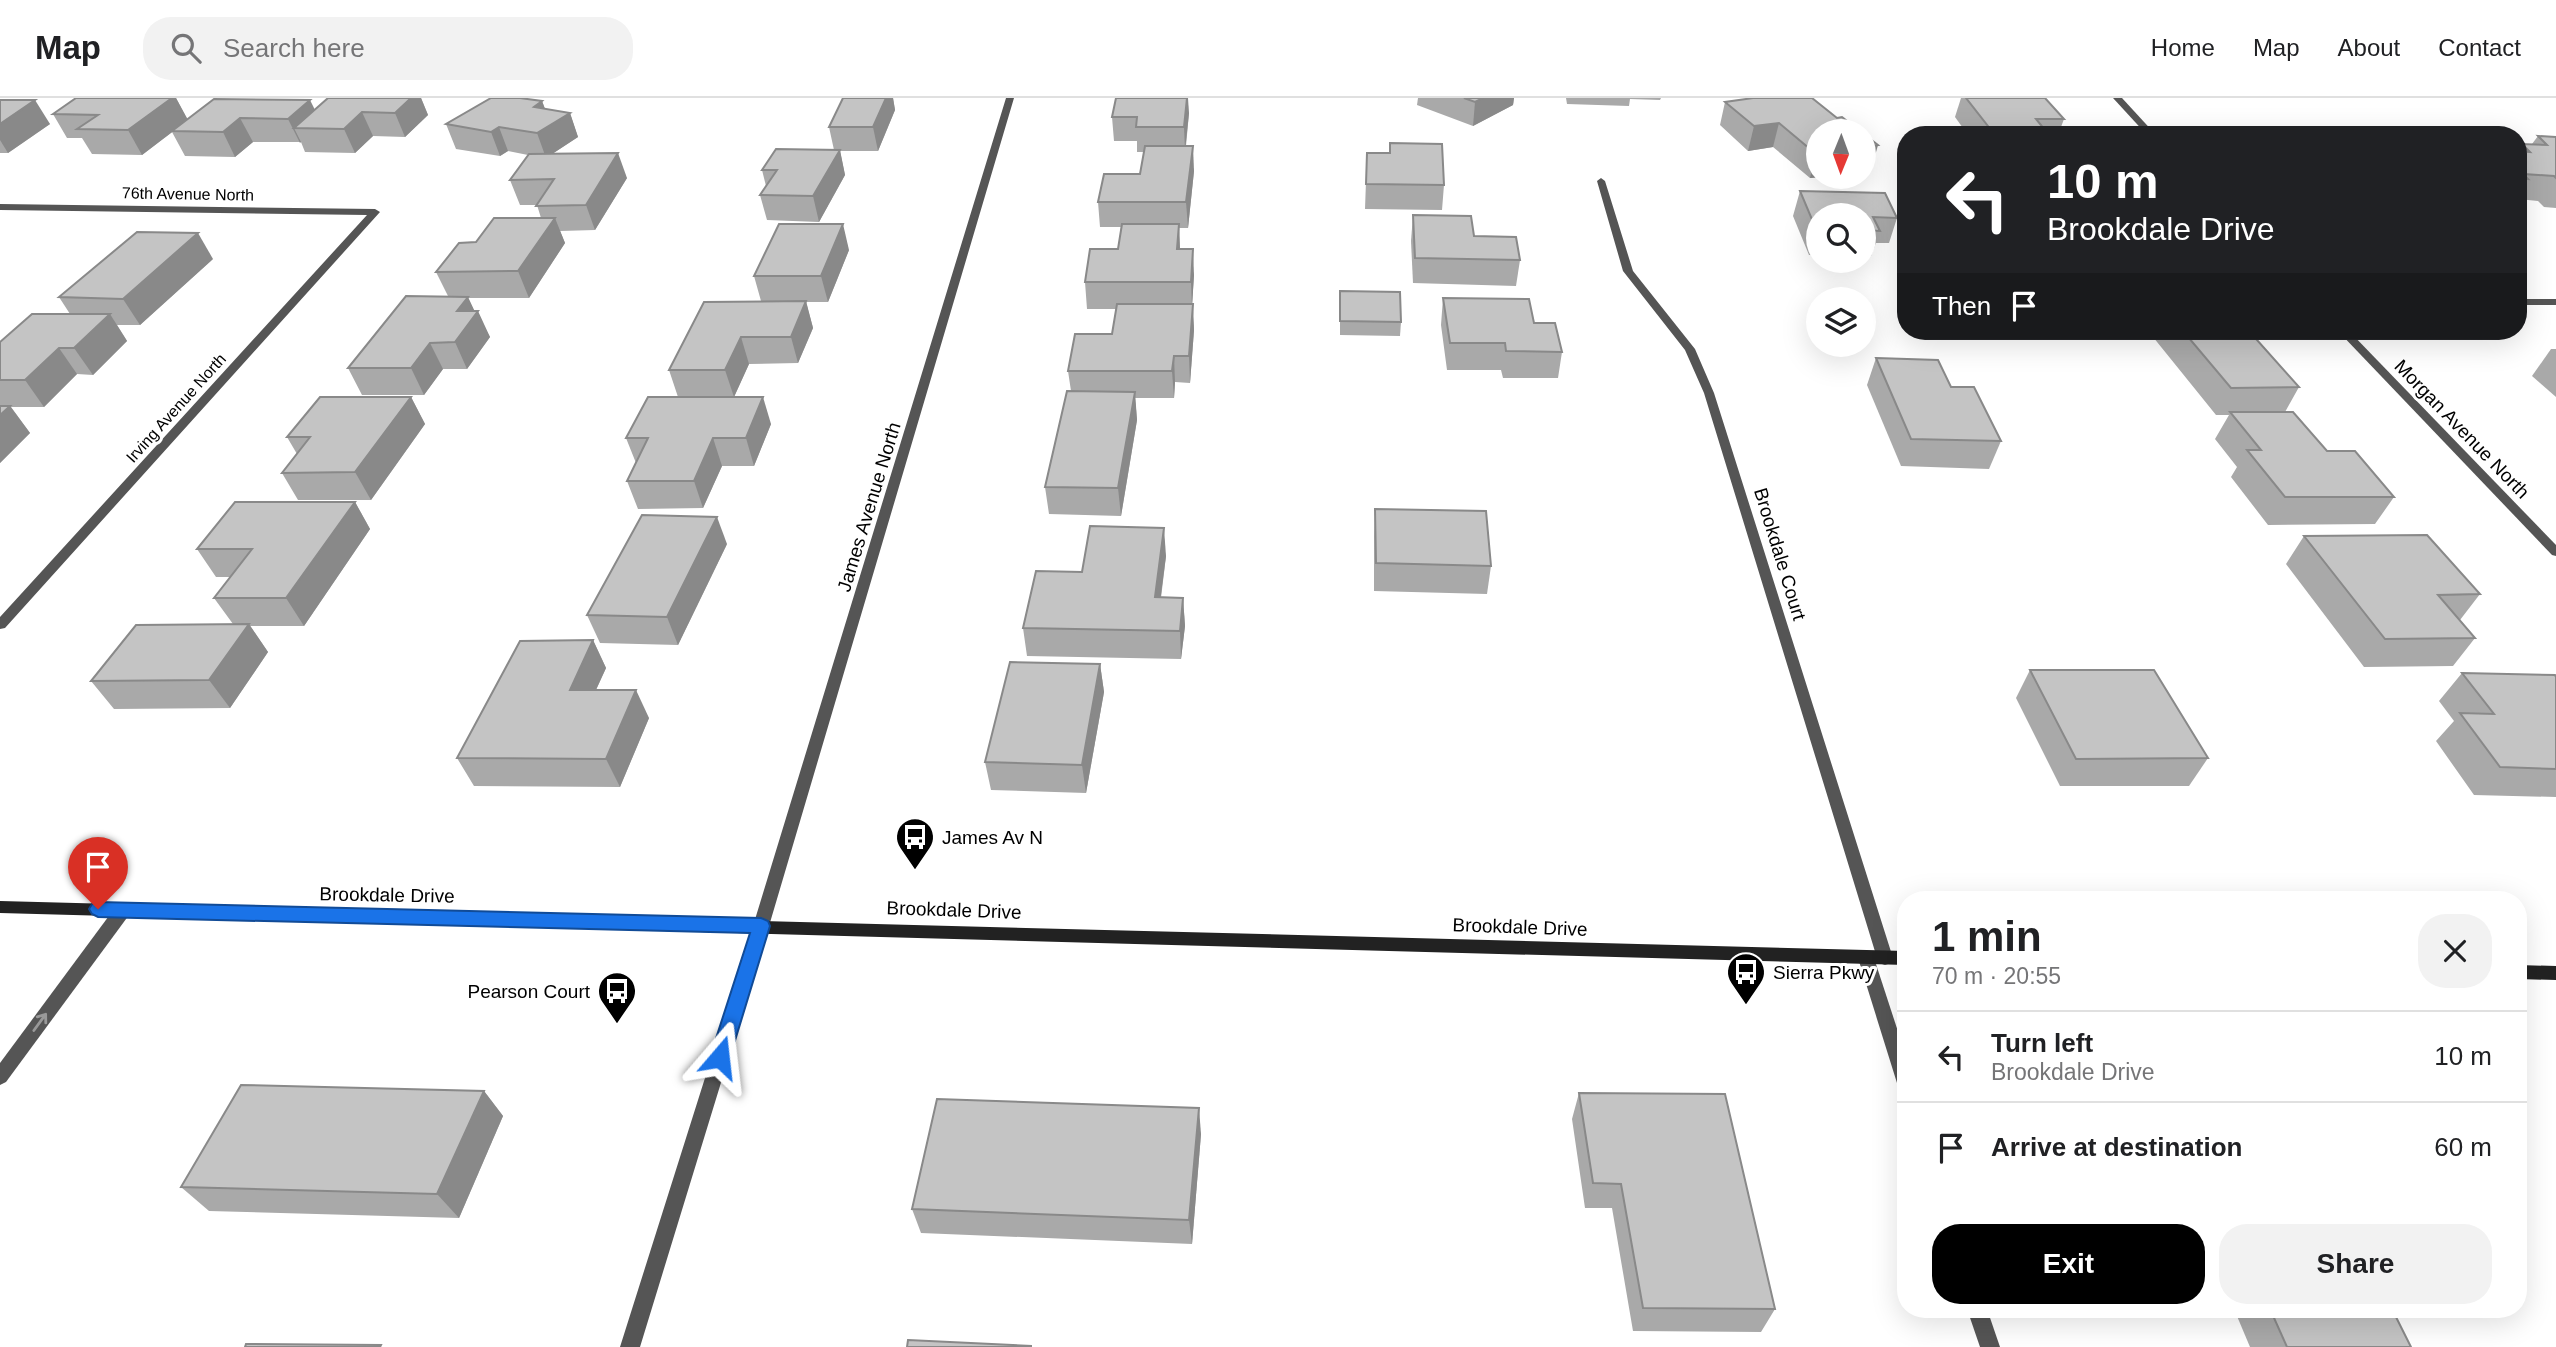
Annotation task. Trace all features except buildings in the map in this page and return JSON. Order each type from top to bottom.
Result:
[{"type":"street","name":"James Avenue North","points":[[761,926],[1010,98]]},
{"type":"street","points":[[2117,98],[2143,126]]},
{"type":"street","name":"Brookdale Court","points":[[1601,181],[1628,271],[1690,349],[1709,393],[1885,958]]},
{"type":"street","name":"76th Avenue North","points":[[0,207],[375,212]]},
{"type":"street","name":"Irving Avenue North","points":[[0,625],[375,212]]},
{"type":"street","points":[[2527,302],[2556,302]]},
{"type":"street","name":"Morgan Avenue North","points":[[2352,340],[2556,552]]},
{"type":"street","name":"Brookdale Drive","points":[[0,907],[1897,958]]},
{"type":"street","points":[[0,1077],[123,910]]},
{"type":"street","points":[[629,1347],[761,926]]},
{"type":"street","points":[[1866,958],[1897,1055]]},
{"type":"street","points":[[2527,972],[2556,973]]},
{"type":"street","points":[[1981,1318],[1990,1347]]},
{"type":"place","name":"James Av N","points":[[915,871]]},
{"type":"place","name":"Sierra Pkwy","points":[[1746,1006]]},
{"type":"place","name":"Pearson Court","points":[[617,1025]]},
{"type":"route","points":[[98,909],[761,926],[720,1057]]}]
